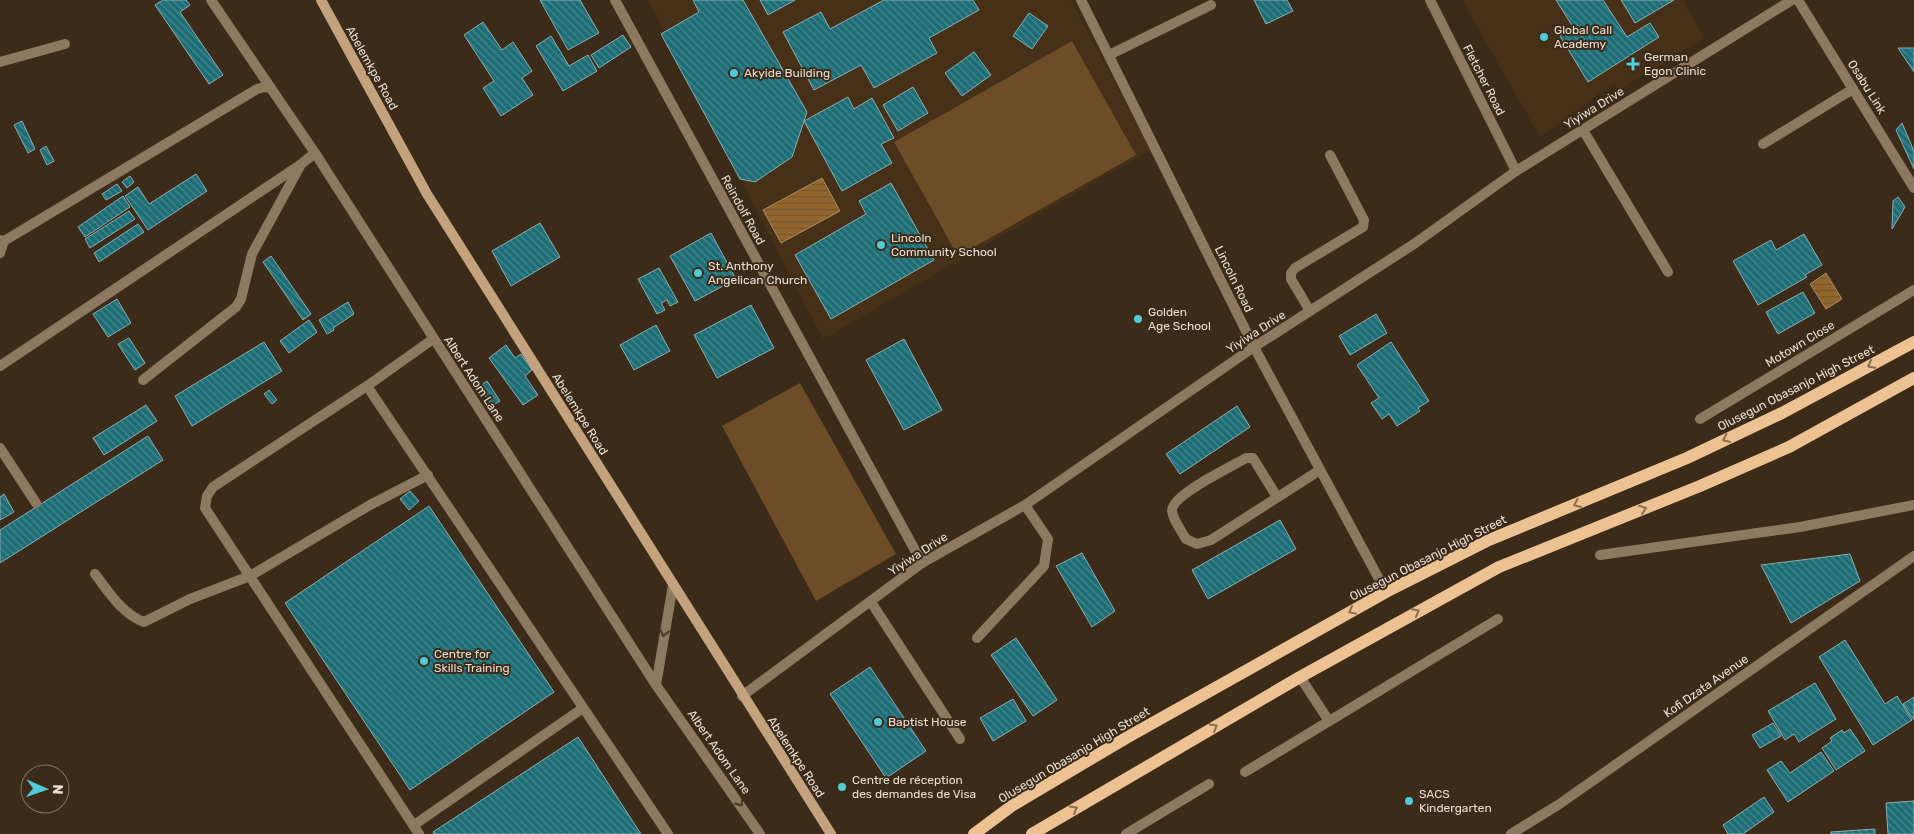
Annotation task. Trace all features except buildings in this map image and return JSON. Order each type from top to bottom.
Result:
[{"type":"main road","name":"Olusegun Obasanjo High Street","points":[[974,834],[1013,805],[1126,738],[1386,592],[1489,540],[1696,454],[1782,413],[1914,342]]},
{"type":"main road","points":[[1032,834],[1300,677],[1499,567],[1789,448],[1914,378]]},
{"type":"street","name":"Albert Adom Lane","points":[[211,0],[315,152],[656,685],[760,834]]},
{"type":"street","name":"Abelemkpe Road","points":[[321,0],[427,194],[742,696],[831,834]]},
{"type":"street","name":"Reindolf Road","points":[[615,0],[922,563]]},
{"type":"street","name":"Lincoln Road","points":[[1081,0],[1254,347],[1386,592]]},
{"type":"street","name":"Fletcher Road","points":[[1430,0],[1516,171]]},
{"type":"street","name":"Yiyiwa Drive","points":[[742,696],[922,563],[1026,505],[1254,347],[1414,244],[1516,171],[1792,0]]},
{"type":"street","name":"Osabu Link","points":[[1798,0],[1914,188]]},
{"type":"street","points":[[1109,55],[1211,5]]},
{"type":"street","points":[[0,62],[65,44]]},
{"type":"street","points":[[0,254],[2,240],[249,94],[264,86],[271,88]]},
{"type":"street","points":[[1763,144],[1853,89]]},
{"type":"street","points":[[1583,130],[1668,272]]},
{"type":"street","points":[[0,366],[300,165],[315,152]]},
{"type":"street","points":[[1310,311],[1292,279],[1291,273],[1295,268],[1363,226],[1364,220],[1330,155]]},
{"type":"street","points":[[143,380],[236,307],[241,299],[252,254],[300,165]]},
{"type":"street","name":"Motown Close","points":[[1700,419],[1914,290]]},
{"type":"street","points":[[433,339],[367,386],[213,487],[205,508],[416,830],[584,708]]},
{"type":"street","points":[[367,386],[668,834]]},
{"type":"street","points":[[0,448],[36,503]]},
{"type":"street","points":[[1277,496],[1258,464],[1253,458],[1246,458],[1186,493],[1175,502],[1172,512],[1186,539],[1197,544],[1211,540],[1320,470]]},
{"type":"street","points":[[95,574],[119,605],[133,618],[144,622],[190,599],[250,576],[370,505],[428,476]]},
{"type":"street","points":[[977,638],[1044,566],[1048,539],[1026,505]]},
{"type":"street","points":[[1600,555],[1800,527],[1914,505]]},
{"type":"street","name":"Kofi Dzata Avenue","points":[[1511,834],[1558,804],[1914,556]]},
{"type":"street","points":[[656,685],[673,585]]},
{"type":"street","points":[[871,602],[960,739]]},
{"type":"street","points":[[1245,772],[1498,619]]},
{"type":"street","points":[[1300,677],[1329,721]]},
{"type":"street","points":[[1126,834],[1209,784]]},
{"type":"shaded area","name":"Lincoln Community School","points":[[648,0],[1071,0],[1150,150],[823,339]]},
{"type":"shaded area","name":"Global Call Academy","points":[[1462,0],[1683,0],[1704,38],[1618,91],[1614,83],[1540,137]]},
{"type":"shaded area","points":[[1072,41],[1136,155],[958,256],[894,142]]},
{"type":"shaded area","points":[[822,178],[840,211],[781,243],[763,210]]},
{"type":"shaded area","points":[[1826,273],[1842,299],[1826,309],[1810,284]]},
{"type":"shaded area","points":[[800,383],[896,554],[816,601],[722,426]]},
{"type":"place","name":"Global Call Academy","points":[[1544,37]]},
{"type":"place","name":"German Egon Clinic","points":[[1633,64]]},
{"type":"place","name":"Akyide Building","points":[[734,73]]},
{"type":"place","name":"Lincoln Community School","points":[[881,245]]},
{"type":"place","name":"St. Anthony Angelican Church","points":[[698,273]]},
{"type":"place","name":"Golden Age School","points":[[1138,319]]},
{"type":"place","name":"Centre for Skills Training","points":[[424,661]]},
{"type":"place","name":"Baptist House","points":[[878,722]]},
{"type":"place","name":"Centre de réception des demandes de Visa","points":[[842,787]]},
{"type":"place","name":"SACS Kindergarten","points":[[1409,801]]}]
